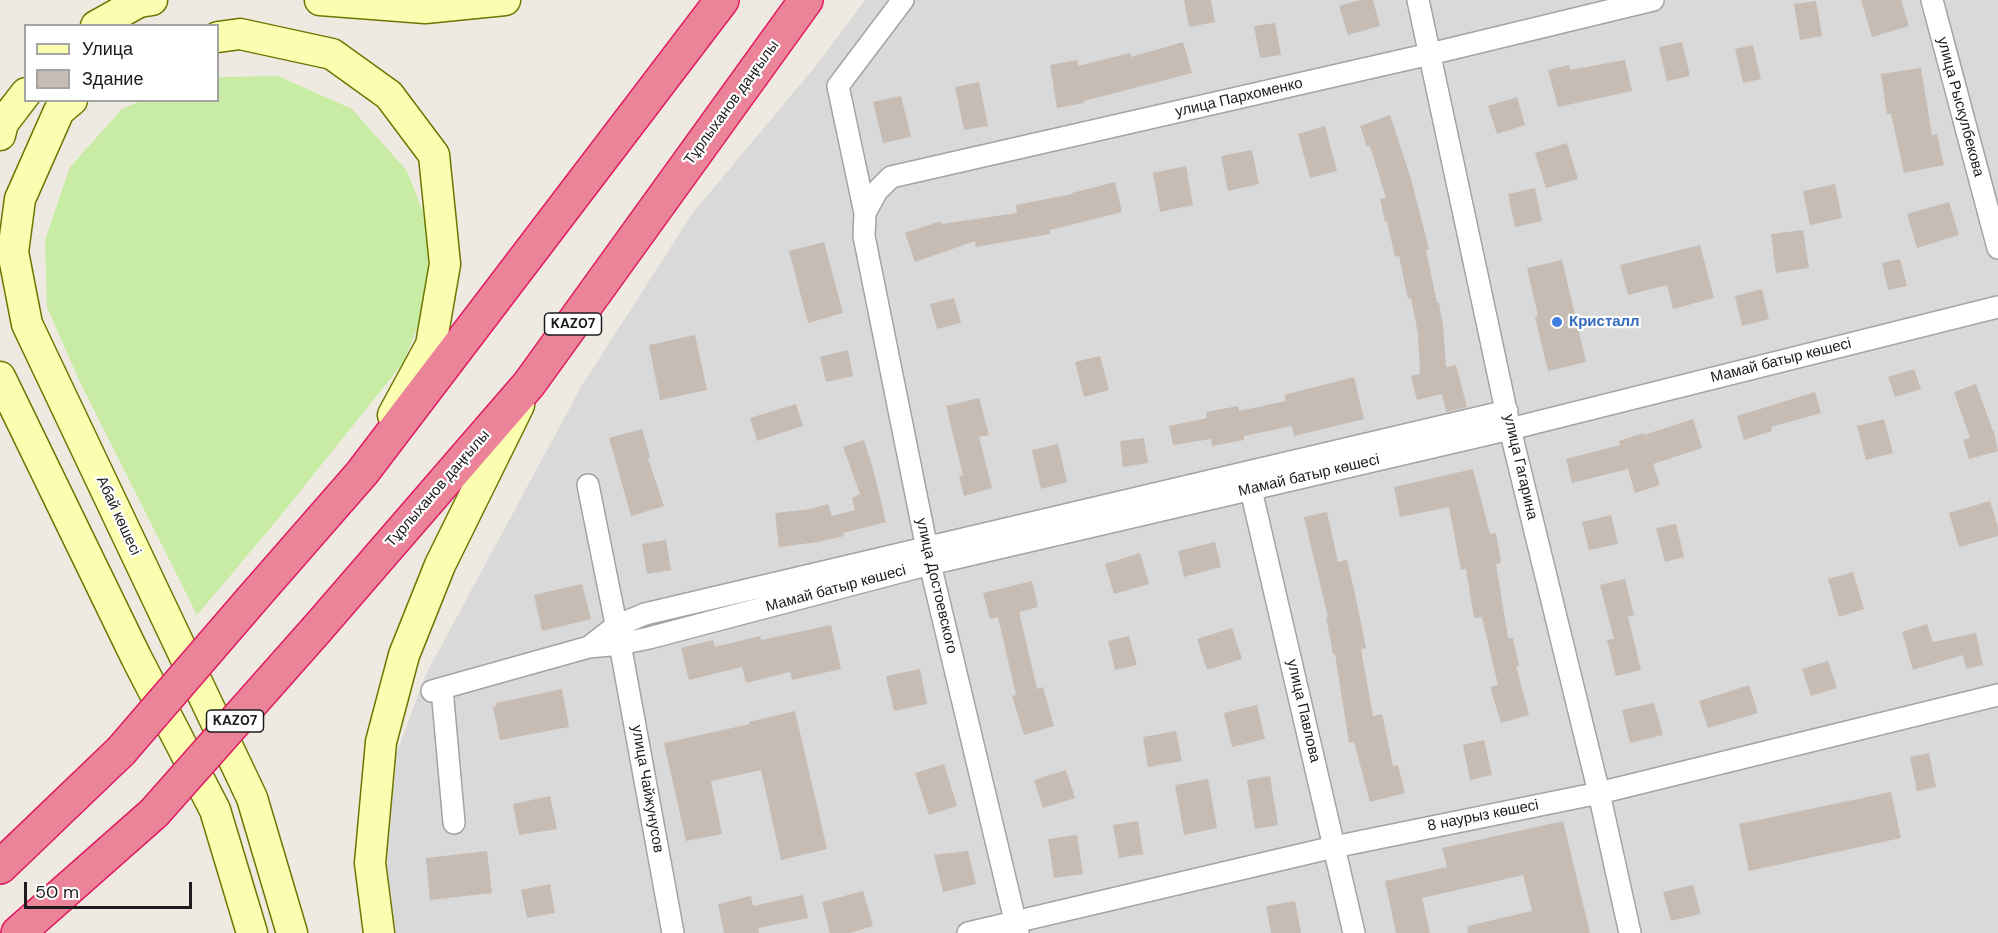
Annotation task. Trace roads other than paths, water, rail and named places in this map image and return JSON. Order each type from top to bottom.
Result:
[{"type":"highway","points":[[0,867],[121,751],[362,473],[722,0]]},
{"type":"highway","name":"Тұрлыханов даңғылы","points":[[18,933],[154,813],[529,384],[806,0]]},
{"type":"main road","points":[[100,24],[139,3],[153,0]]},
{"type":"main road","points":[[320,0],[425,8],[505,0]]},
{"type":"main road","points":[[219,37],[240,34],[332,54],[388,95],[434,155],[445,264],[431,345],[362,473]]},
{"type":"main road","points":[[0,135],[3,123],[24,96]]},
{"type":"main road","name":"Абай көшесі","points":[[70,102],[59,111],[20,199],[13,252],[27,324],[252,798],[292,933]]},
{"type":"main road","points":[[0,377],[136,657],[214,810],[252,933]]},
{"type":"main road","points":[[379,933],[370,863],[381,742],[404,655],[440,565],[529,384]]},
{"type":"street","points":[[865,213],[838,86],[903,0]]},
{"type":"street","name":"улица Гагарина","points":[[1418,0],[1509,420],[1599,793],[1630,933]]},
{"type":"street","name":"улица Пархоменко","points":[[864,236],[865,213],[877,191],[891,177],[1430,54],[1653,0]]},
{"type":"street","name":"улица Рыскулбекова","points":[[1932,0],[1998,248]]},
{"type":"street","name":"улица Достоевского","points":[[864,236],[928,556],[1017,927]]},
{"type":"street","name":"Мамай батыр көшесі","points":[[454,823],[437,690],[588,647],[618,635],[928,556],[1998,307]]},
{"type":"street","name":"Мамай батыр көшесі","points":[[928,556],[1251,490],[1509,420]]},
{"type":"street","name":"улица Чайжунусов","points":[[588,485],[673,933]]},
{"type":"street","name":"улица Павлова","points":[[1251,490],[1354,933]]},
{"type":"street","name":"8 наурыз көшесі","points":[[968,933],[1017,927],[1334,847],[1599,793],[1998,695]]},
{"type":"place","name":"Кристалл","points":[[1557,322]]}]
